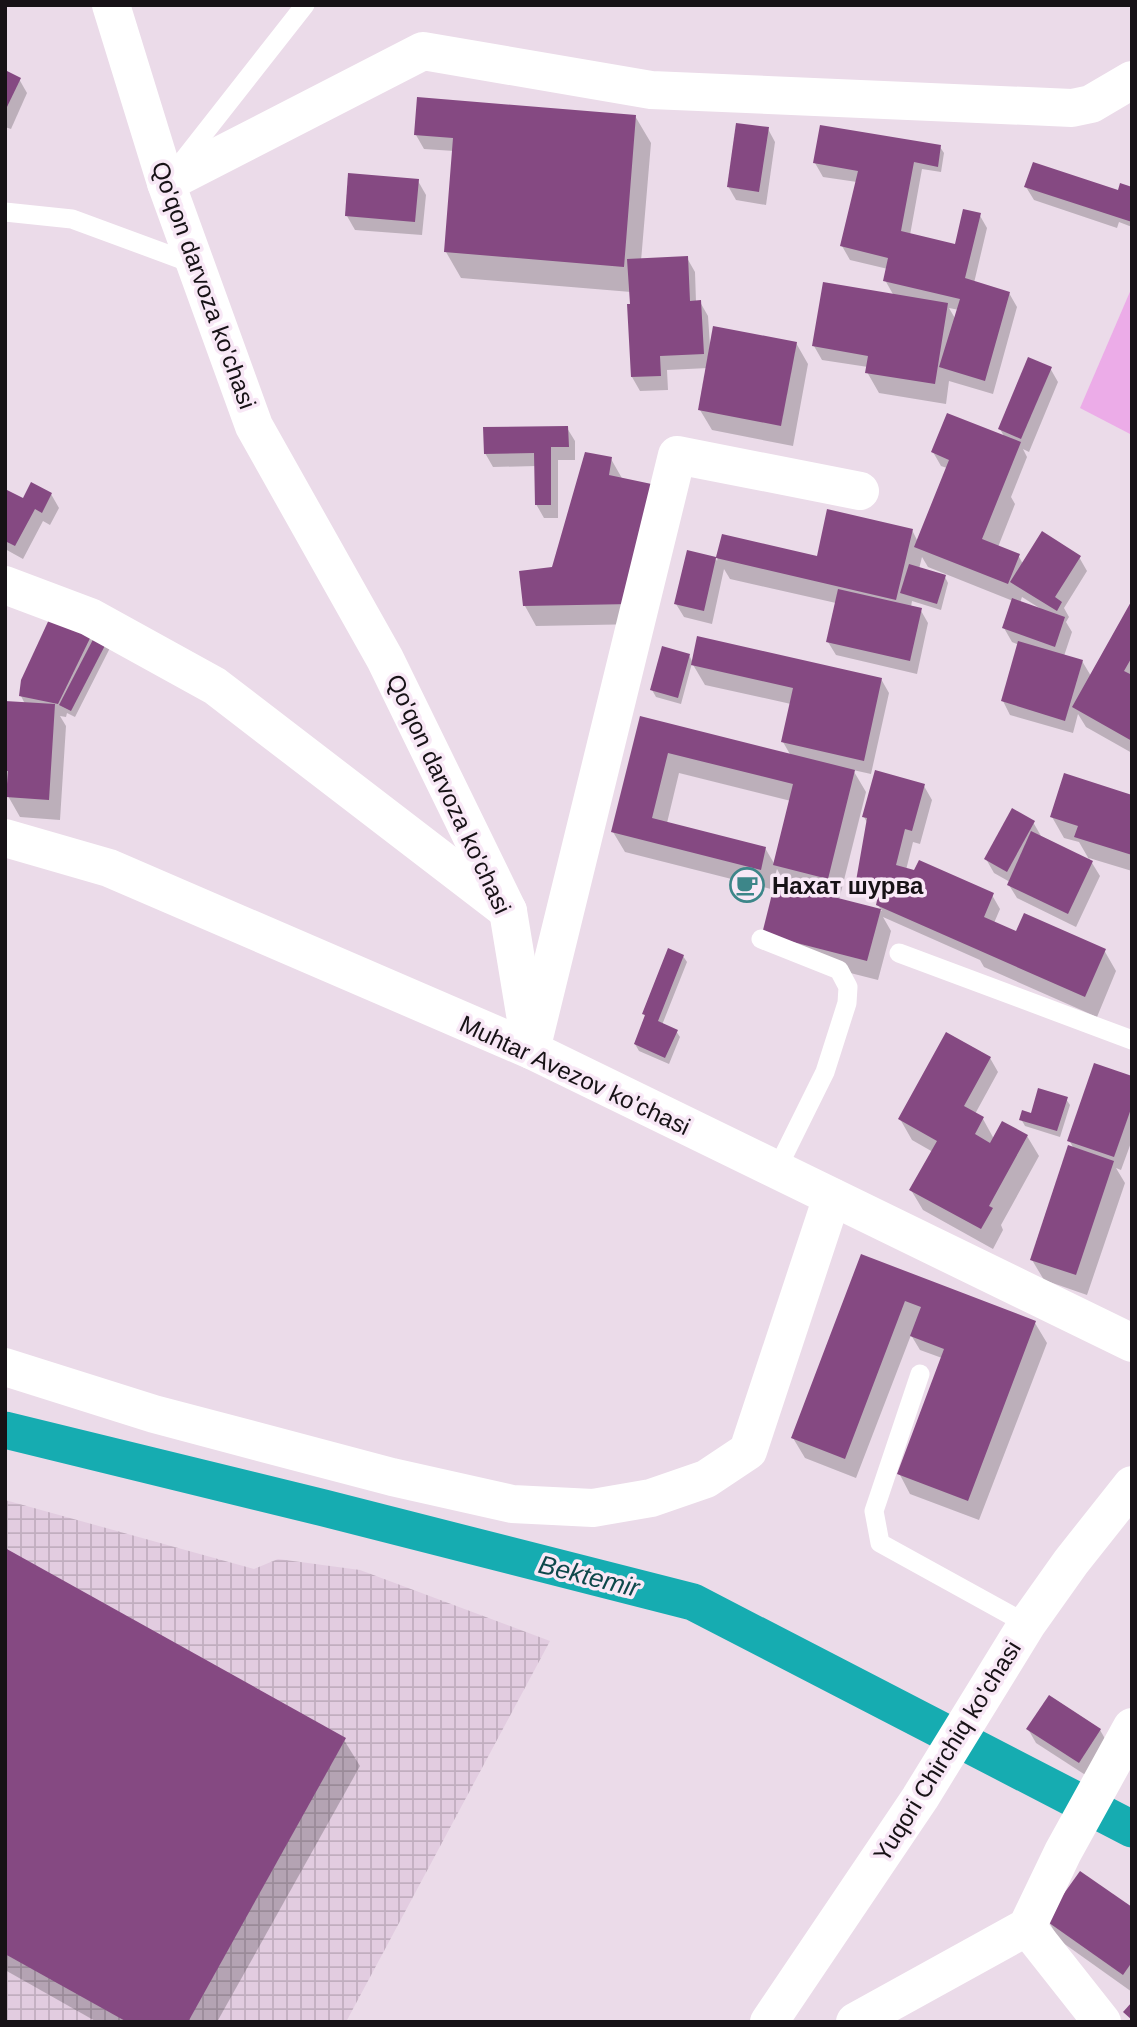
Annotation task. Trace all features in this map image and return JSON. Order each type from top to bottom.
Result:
[{"type":"street","name":"Qo'qon darvoza ko'chasi","points":[[111,5],[166,183],[254,426],[385,659],[508,911],[531,1051]]},
{"type":"street","points":[[166,183],[423,51],[651,90],[1045,107],[1072,108],[1091,104],[1132,80]]},
{"type":"street","points":[[531,1051],[677,455],[860,491]]},
{"type":"street","points":[[5,584],[90,617],[215,686],[508,911]]},
{"type":"street","name":"Muhtar Avezov ko'chasi","points":[[5,838],[109,868],[531,1051],[1132,1343]]},
{"type":"street","points":[[5,1367],[154,1414],[391,1477],[512,1504],[593,1508],[651,1498],[706,1479],[748,1451],[832,1197]]},
{"type":"street","name":"Yuqori Chirchiq ko'chasi","points":[[769,2022],[920,1798],[1027,1624],[1071,1562],[1132,1485]]},
{"type":"street","points":[[855,2022],[1027,1927],[1063,1852],[1131,1729]]},
{"type":"street","points":[[1027,1927],[1102,2022]]},
{"type":"lane","points":[[166,183],[305,5]]},
{"type":"lane","points":[[5,212],[72,219],[195,265]]},
{"type":"lane","points":[[761,939],[839,970],[848,987],[847,1003],[825,1072],[776,1171]]},
{"type":"lane","points":[[898,953],[1132,1040]]},
{"type":"lane","points":[[920,1374],[874,1511],[880,1543],[1027,1624]]},
{"type":"shaded area","points":[[1132,287],[1132,435],[1080,408]]},
{"type":"shaded area","points":[[5,1500],[254,1569],[278,1559],[360,1570],[550,1641],[346,2022],[5,2022]]},
{"type":"building","points":[[5,70],[21,78],[5,111]]},
{"type":"building","points":[[417,97],[636,115],[624,267],[444,252],[453,138],[414,135]]},
{"type":"building","points":[[736,123],[769,127],[759,192],[727,187]]},
{"type":"building","points":[[820,125],[941,145],[938,167],[914,162],[901,231],[955,244],[963,209],[981,213],[965,278],[1010,292],[985,381],[939,367],[960,299],[883,281],[888,258],[840,246],[858,171],[813,163]]},
{"type":"building","points":[[1033,162],[1118,190],[1120,183],[1132,187],[1132,222],[1024,187]]},
{"type":"building","points":[[348,173],[419,179],[415,222],[345,216]]},
{"type":"building","points":[[688,256],[690,301],[701,300],[704,354],[660,356],[661,376],[631,377],[627,259]]},
{"type":"building","points":[[823,282],[948,303],[935,384],[865,373],[868,356],[812,346]]},
{"type":"building","points":[[713,326],[797,342],[781,426],[698,410]]},
{"type":"building","points":[[1028,357],[1052,367],[1021,439],[998,429]]},
{"type":"building","points":[[947,413],[1021,442],[982,539],[1020,554],[1008,584],[914,547],[949,460],[931,452]]},
{"type":"building","points":[[568,426],[569,447],[551,447],[551,505],[535,505],[534,453],[484,454],[483,427]]},
{"type":"building","points":[[585,452],[612,457],[609,475],[661,486],[631,604],[523,606],[519,571],[552,567]]},
{"type":"building","points":[[31,482],[52,493],[42,513],[35,509],[15,546],[5,541],[5,489],[23,498]]},
{"type":"building","points":[[827,509],[913,529],[896,600],[716,558],[704,611],[674,604],[687,550],[716,557],[722,534],[817,556]]},
{"type":"building","points":[[1042,531],[1081,556],[1055,597],[1062,602],[1057,611],[1010,582]]},
{"type":"building","points":[[909,564],[946,575],[937,604],[900,593]]},
{"type":"building","points":[[838,589],[922,608],[910,661],[826,642]]},
{"type":"building","points":[[1012,598],[1065,617],[1055,647],[1002,628]]},
{"type":"building","points":[[1132,600],[1132,657],[1124,671],[1132,675],[1132,741],[1072,707]]},
{"type":"building","points":[[52,613],[95,628],[58,704],[19,696],[21,680]]},
{"type":"building","points":[[100,626],[112,632],[71,711],[59,705]]},
{"type":"building","points":[[697,636],[882,678],[864,761],[781,742],[793,688],[691,665]]},
{"type":"building","points":[[1018,641],[1083,660],[1065,721],[1001,701]]},
{"type":"building","points":[[662,646],[690,654],[678,698],[650,690]]},
{"type":"building","points":[[5,701],[55,704],[49,800],[6,797],[8,771],[5,771]]},
{"type":"building","points":[[640,716],[855,770],[828,879],[773,865],[793,784],[668,753],[652,818],[766,847],[761,870],[611,832]]},
{"type":"building","points":[[875,770],[925,784],[912,831],[905,829],[896,865],[914,870],[919,860],[994,893],[984,917],[1016,931],[1024,913],[1106,949],[1085,997],[876,905],[880,887],[856,881],[867,818],[862,817]]},
{"type":"building","points":[[1064,773],[1132,795],[1132,855],[1074,837],[1078,826],[1050,817]]},
{"type":"building","points":[[1012,808],[1035,821],[1007,872],[984,859]]},
{"type":"building","points":[[1031,831],[1093,861],[1068,914],[1007,885]]},
{"type":"building","points":[[775,882],[881,909],[867,961],[762,934]]},
{"type":"building","points":[[668,948],[684,955],[658,1021],[678,1030],[665,1058],[634,1044],[645,1015],[642,1014]]},
{"type":"building","points":[[946,1032],[991,1057],[964,1106],[984,1117],[975,1134],[990,1143],[1002,1121],[1028,1135],[989,1206],[993,1208],[981,1229],[909,1190],[937,1141],[898,1119]]},
{"type":"building","points":[[1094,1063],[1132,1076],[1132,1106],[1114,1157],[1067,1141]]},
{"type":"building","points":[[1038,1088],[1068,1097],[1057,1131],[1019,1120],[1022,1110],[1031,1113]]},
{"type":"building","points":[[1068,1145],[1114,1161],[1076,1275],[1030,1260]]},
{"type":"building","points":[[861,1254],[1036,1321],[968,1501],[897,1474],[944,1349],[910,1336],[921,1307],[905,1301],[845,1459],[791,1438]]},
{"type":"building","points":[[5,1548],[346,1738],[188,2022],[127,2022],[5,1954]]},
{"type":"building","points":[[1049,1695],[1101,1729],[1079,1763],[1026,1729]]},
{"type":"building","points":[[1080,1871],[1132,1907],[1132,1962],[1123,1975],[1045,1920]]},
{"type":"building","points":[[1132,2002],[1132,2020],[1123,2012]]},
{"type":"waterway","name":"Bektemir","points":[[5,1430],[693,1602],[1132,1829]]},
{"type":"place","name":"Нахат шурва","points":[[747,885]]}]
